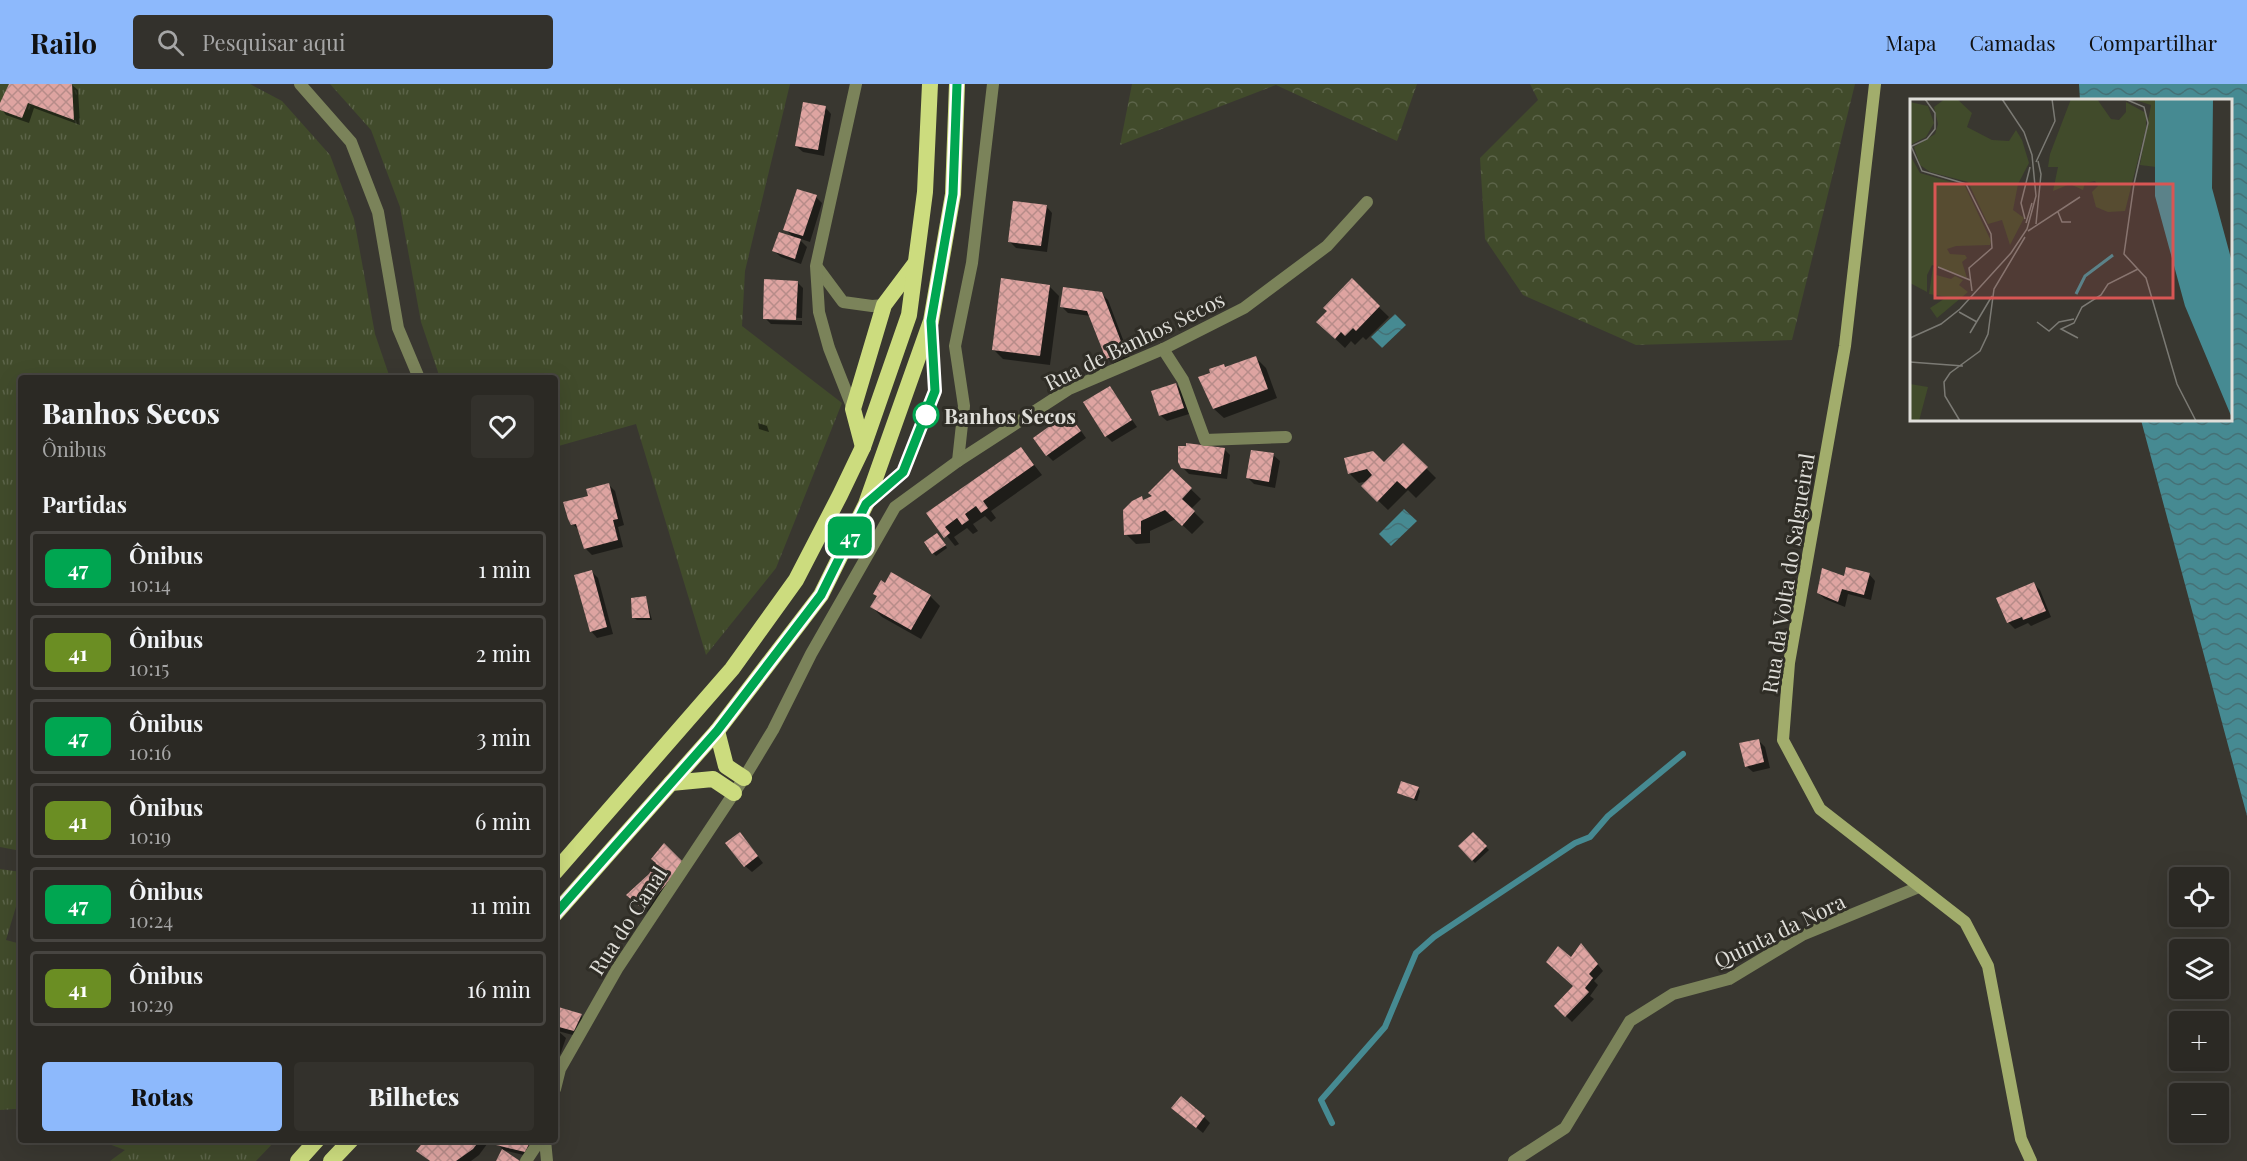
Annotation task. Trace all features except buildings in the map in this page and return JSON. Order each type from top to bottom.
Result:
[{"type":"highway","points":[[558,869],[732,669],[796,580],[863,447],[909,315],[925,192],[930,84]]},
{"type":"highway","points":[[558,911],[717,731],[821,595],[866,504],[931,321],[953,194],[957,84]]},
{"type":"highway","points":[[863,447],[853,410],[884,305],[915,264]]},
{"type":"highway","points":[[717,731],[726,766],[744,778]]},
{"type":"highway","points":[[671,783],[714,779],[734,793]]},
{"type":"highway","points":[[298,1161],[314,1143]]},
{"type":"highway","points":[[331,1161],[348,1143]]},
{"type":"main road","name":"Rua da Volta do Salgueiral","points":[[1875,84],[1845,346],[1789,663],[1783,740],[1820,809],[1965,922],[1988,966],[2021,1139],[2031,1161]]},
{"type":"street","points":[[300,84],[351,142],[378,212],[399,328],[418,375]]},
{"type":"street","points":[[853,410],[829,348],[819,312],[816,266],[856,84]]},
{"type":"street","points":[[958,461],[964,406],[955,346],[972,263],[993,84]]},
{"type":"street","name":"Rua de Banhos Secos","points":[[744,778],[773,730],[811,654],[895,507],[958,461],[1069,388],[1163,349],[1244,308],[1327,246],[1367,202]]},
{"type":"street","points":[[816,266],[843,302],[872,306],[884,305]]},
{"type":"street","points":[[1163,349],[1183,380],[1205,440],[1286,437]]},
{"type":"street","name":"Rua do Canal","points":[[558,1076],[560,1068],[617,969],[744,778]]},
{"type":"street","name":"Quinta da Nora","points":[[1514,1161],[1565,1128],[1630,1021],[1673,994],[1729,980],[1802,935],[1919,887]]},
{"type":"street","points":[[526,1161],[541,1143]]},
{"type":"street","points":[[544,1143],[547,1161]]},
{"type":"green space","points":[[0,84],[250,84],[282,101],[330,155],[354,219],[375,334],[389,375],[18,375],[18,850],[0,847]]},
{"type":"green space","points":[[330,84],[790,84],[745,271],[742,326],[842,403],[776,568],[706,655],[636,424],[558,446],[558,375],[439,375],[421,322],[400,207],[371,130]]},
{"type":"green space","points":[[1132,84],[1417,84],[1397,141],[1276,85],[1120,145]]},
{"type":"green space","points":[[1530,84],[1855,84],[1792,340],[1636,345],[1523,295],[1485,239],[1480,158],[1538,100]]},
{"type":"green space","points":[[0,869],[18,872],[18,900],[6,940],[18,943],[18,1110],[0,1110]]},
{"type":"green space","points":[[106,1143],[273,1143],[256,1161],[110,1161],[125,1150]]},
{"type":"water","points":[[2079,84],[2247,84],[2247,816],[2142,422],[2232,422],[2232,99],[2080,99]]},
{"type":"water","points":[[1395,314],[1406,325],[1382,348],[1371,337]]},
{"type":"water","points":[[1404,509],[1417,521],[1391,546],[1379,534]]},
{"type":"waterway","points":[[1332,1123],[1321,1100],[1385,1027],[1416,953],[1434,937],[1575,843],[1590,837],[1608,816],[1683,754]]},
{"type":"bus line","name":"47","points":[[558,911],[717,731],[821,595],[866,504],[903,472],[935,391],[931,321],[953,194],[957,84]]},
{"type":"place","name":"Banhos Secos","points":[[926,415]]}]
